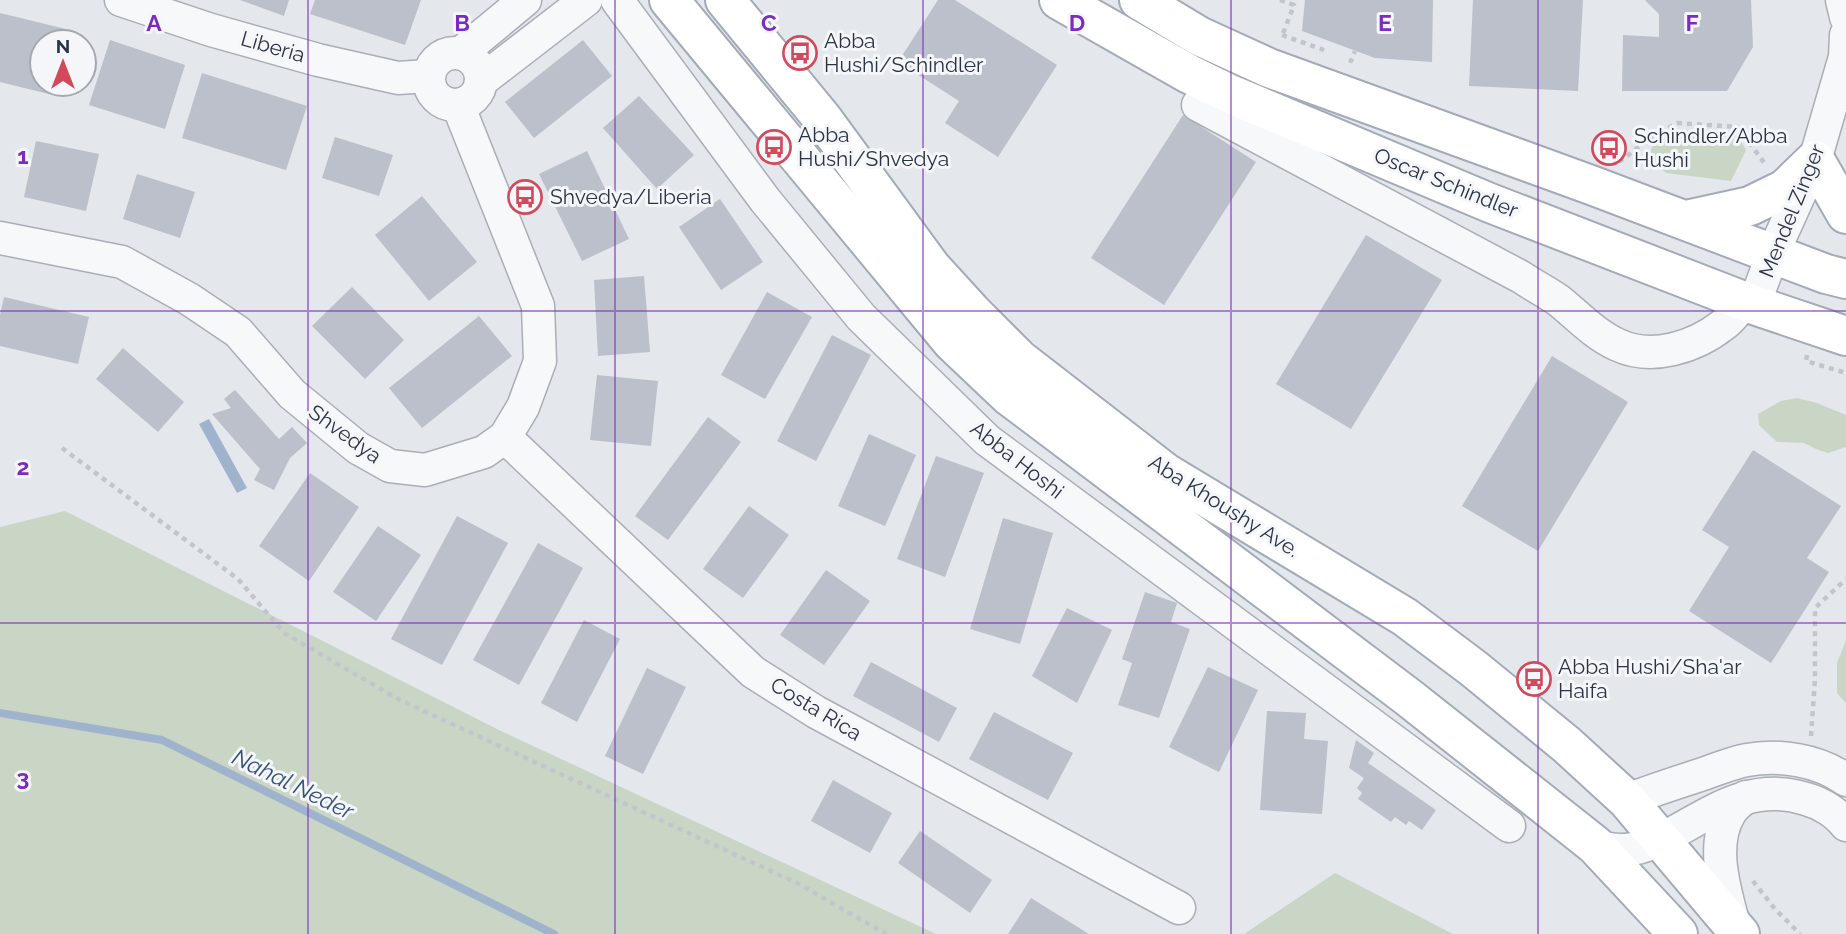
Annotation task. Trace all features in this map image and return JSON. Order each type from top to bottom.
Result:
[{"type":"main road","name":"Aba Khoushy Ave.","points":[[669,0],[952,342],[1009,396],[1408,697],[1595,845],[1678,934]]},
{"type":"main road","name":"Oscar Schindler","points":[[1059,0],[1189,74],[1230,94],[1490,202],[1755,305],[1846,336]]},
{"type":"main road","points":[[1139,0],[1199,36],[1276,51],[1591,185],[1826,274],[1846,279]]},
{"type":"main road","name":"Aba Khoushy Ave.","points":[[727,2],[822,118],[931,267],[1019,359],[1166,473],[1405,617],[1473,668],[1567,745],[1628,800],[1738,932]]},
{"type":"main road","points":[[1686,220],[1750,206],[1785,189],[1815,160],[1846,214]]},
{"type":"street","name":"Liberia","points":[[121,0],[211,30],[318,60],[398,78],[428,76]]},
{"type":"street","points":[[461,53],[525,0]]},
{"type":"street","points":[[481,81],[586,0]]},
{"type":"street","name":"Abba Hoshi","points":[[617,0],[765,200],[861,317],[987,440],[1509,826]]},
{"type":"street","points":[[1842,0],[1846,16]]},
{"type":"street","name":"Mendel Zinger","points":[[1755,305],[1773,253],[1815,160],[1845,58],[1846,34]]},
{"type":"street","points":[[461,53],[474,61],[481,74],[481,81],[474,97],[458,105],[450,105],[436,98],[431,91],[428,76],[436,60],[443,55],[461,53]]},
{"type":"street","name":"Shvedya","points":[[0,238],[122,262],[189,299],[238,332],[292,394],[358,448],[390,466],[425,470],[484,452],[505,437],[523,407],[540,360],[538,306],[458,105]]},
{"type":"street","points":[[1198,105],[1521,278],[1556,299],[1615,344],[1632,351],[1671,350],[1687,345],[1726,323],[1745,301],[1755,305]]},
{"type":"street","name":"Costa Rica","points":[[505,437],[753,671],[816,712],[1179,908]]},
{"type":"street","points":[[1628,800],[1745,760],[1789,759],[1829,770],[1846,780]]},
{"type":"street","points":[[1595,845],[1607,849],[1643,846],[1721,806],[1746,797],[1779,794],[1812,800],[1846,825]]},
{"type":"street","points":[[1738,932],[1722,878],[1720,848],[1728,815],[1746,797]]},
{"type":"path","points":[[1280,0],[1294,5],[1276,51],[1328,52]]},
{"type":"path","points":[[1340,56],[1351,61],[1355,51]]},
{"type":"path","points":[[1591,185],[1648,140],[1677,123],[1738,127],[1756,152]]},
{"type":"path","points":[[62,447],[238,579],[284,633],[400,700],[799,884],[886,934]]},
{"type":"path","points":[[1809,763],[1815,679],[1815,608],[1846,579]]},
{"type":"path","points":[[1750,878],[1800,934]]},
{"type":"green space","points":[[1680,130],[1736,133],[1746,150],[1731,181],[1666,173],[1649,155],[1655,140]]},
{"type":"green space","points":[[1797,398],[1846,415],[1846,447],[1828,453],[1804,443],[1777,442],[1759,425],[1758,414],[1781,401]]},
{"type":"green space","points":[[65,511],[499,730],[936,934],[0,934],[0,527]]},
{"type":"green space","points":[[1846,640],[1846,703],[1837,693],[1837,663]]},
{"type":"green space","points":[[1335,873],[1453,934],[1244,934]]},
{"type":"water","points":[[209,419],[247,488],[237,493],[199,424]]},
{"type":"building","points":[[240,0],[289,0],[284,16]]},
{"type":"building","points":[[315,0],[421,0],[405,45],[310,14]]},
{"type":"building","points":[[938,0],[955,0],[1057,65],[998,157],[945,123],[959,101],[898,62]]},
{"type":"building","points":[[1305,0],[1433,0],[1432,62],[1375,58],[1302,31]]},
{"type":"building","points":[[1473,0],[1583,0],[1578,91],[1469,86]]},
{"type":"building","points":[[1645,0],[1751,0],[1753,47],[1727,91],[1622,91],[1623,35],[1659,37],[1659,14]]},
{"type":"building","points":[[0,13],[62,28],[28,28],[28,89],[0,82]]},
{"type":"building","points":[[110,40],[185,65],[165,129],[89,105],[91,98],[98,98],[98,77]]},
{"type":"building","points":[[583,40],[612,76],[534,138],[505,102]]},
{"type":"building","points":[[202,73],[307,106],[286,170],[182,138]]},
{"type":"building","points":[[639,96],[694,155],[657,189],[603,128]]},
{"type":"building","points":[[1183,115],[1256,162],[1164,305],[1091,258]]},
{"type":"building","points":[[335,137],[393,155],[379,196],[322,178]]},
{"type":"building","points":[[36,141],[99,154],[86,211],[24,197]]},
{"type":"building","points":[[587,151],[629,239],[582,261],[539,174]]},
{"type":"building","points":[[137,174],[195,192],[180,238],[123,219]]},
{"type":"building","points":[[422,196],[477,262],[429,301],[375,235]]},
{"type":"building","points":[[720,199],[763,262],[721,290],[679,227]]},
{"type":"building","points":[[1366,235],[1442,280],[1351,429],[1276,384]]},
{"type":"building","points":[[644,276],[650,352],[598,356],[594,280]]},
{"type":"building","points":[[352,287],[404,340],[365,379],[312,326]]},
{"type":"building","points":[[767,292],[812,317],[765,399],[721,375]]},
{"type":"building","points":[[4,297],[89,317],[78,364],[0,346],[0,315]]},
{"type":"building","points":[[479,316],[512,356],[422,428],[389,388]]},
{"type":"building","points":[[832,335],[871,355],[816,461],[777,441]]},
{"type":"building","points":[[123,348],[184,402],[158,432],[96,379]]},
{"type":"building","points":[[1552,356],[1628,402],[1538,551],[1462,506]]},
{"type":"building","points":[[597,375],[658,381],[651,446],[590,440]]},
{"type":"building","points":[[235,390],[279,439],[292,427],[307,443],[290,458],[274,490],[254,480],[260,469],[212,414],[231,408],[224,399]]},
{"type":"building","points":[[708,417],[741,442],[668,540],[635,516]]},
{"type":"building","points":[[869,434],[916,455],[885,526],[838,506]]},
{"type":"building","points":[[1753,450],[1841,506],[1807,558],[1829,572],[1771,663],[1689,611],[1729,547],[1702,530]]},
{"type":"building","points":[[936,456],[984,473],[945,577],[897,559]]},
{"type":"building","points":[[310,473],[359,507],[309,581],[259,546]]},
{"type":"building","points":[[749,506],[789,535],[743,598],[703,569]]},
{"type":"building","points":[[457,516],[508,543],[442,665],[391,639]]},
{"type":"building","points":[[1003,518],[1053,533],[1020,644],[970,629]]},
{"type":"building","points":[[378,526],[421,555],[376,621],[333,592]]},
{"type":"building","points":[[538,543],[583,568],[519,685],[473,660]]},
{"type":"building","points":[[826,570],[870,601],[824,665],[780,635]]},
{"type":"building","points":[[1145,592],[1177,603],[1171,622],[1190,629],[1159,718],[1118,705],[1132,663],[1122,659]]},
{"type":"building","points":[[1067,608],[1112,630],[1077,703],[1032,676]]},
{"type":"building","points":[[584,620],[620,639],[577,722],[541,703]]},
{"type":"building","points":[[871,662],[957,708],[939,742],[853,696]]},
{"type":"building","points":[[1208,667],[1258,690],[1219,772],[1169,747]]},
{"type":"building","points":[[647,668],[686,687],[643,774],[605,756]]},
{"type":"building","points":[[1267,711],[1306,713],[1304,739],[1328,741],[1322,814],[1260,810]]},
{"type":"building","points":[[994,712],[1073,753],[1048,800],[969,759]]},
{"type":"building","points":[[1356,740],[1374,753],[1368,763],[1436,810],[1422,830],[1409,821],[1406,825],[1395,817],[1391,822],[1358,799],[1362,793],[1357,788],[1364,778],[1349,768]]},
{"type":"building","points":[[833,780],[892,813],[870,853],[811,821]]},
{"type":"building","points":[[920,831],[992,880],[970,913],[898,863]]},
{"type":"building","points":[[1031,898],[1089,934],[1008,934]]},
{"type":"waterway","name":"Nahal Neder","points":[[0,713],[162,740],[554,934]]},
{"type":"place","name":"Abba Hushi/Schindler","points":[[800,53]]},
{"type":"place","name":"Abba Hushi/Shvedya","points":[[774,147]]},
{"type":"place","name":"Schindler/Abba Hushi","points":[[1609,148]]},
{"type":"place","name":"Shvedya/Liberia","points":[[525,197]]},
{"type":"place","name":"Abba Hushi/Sha'ar Haifa","points":[[1534,679]]}]
